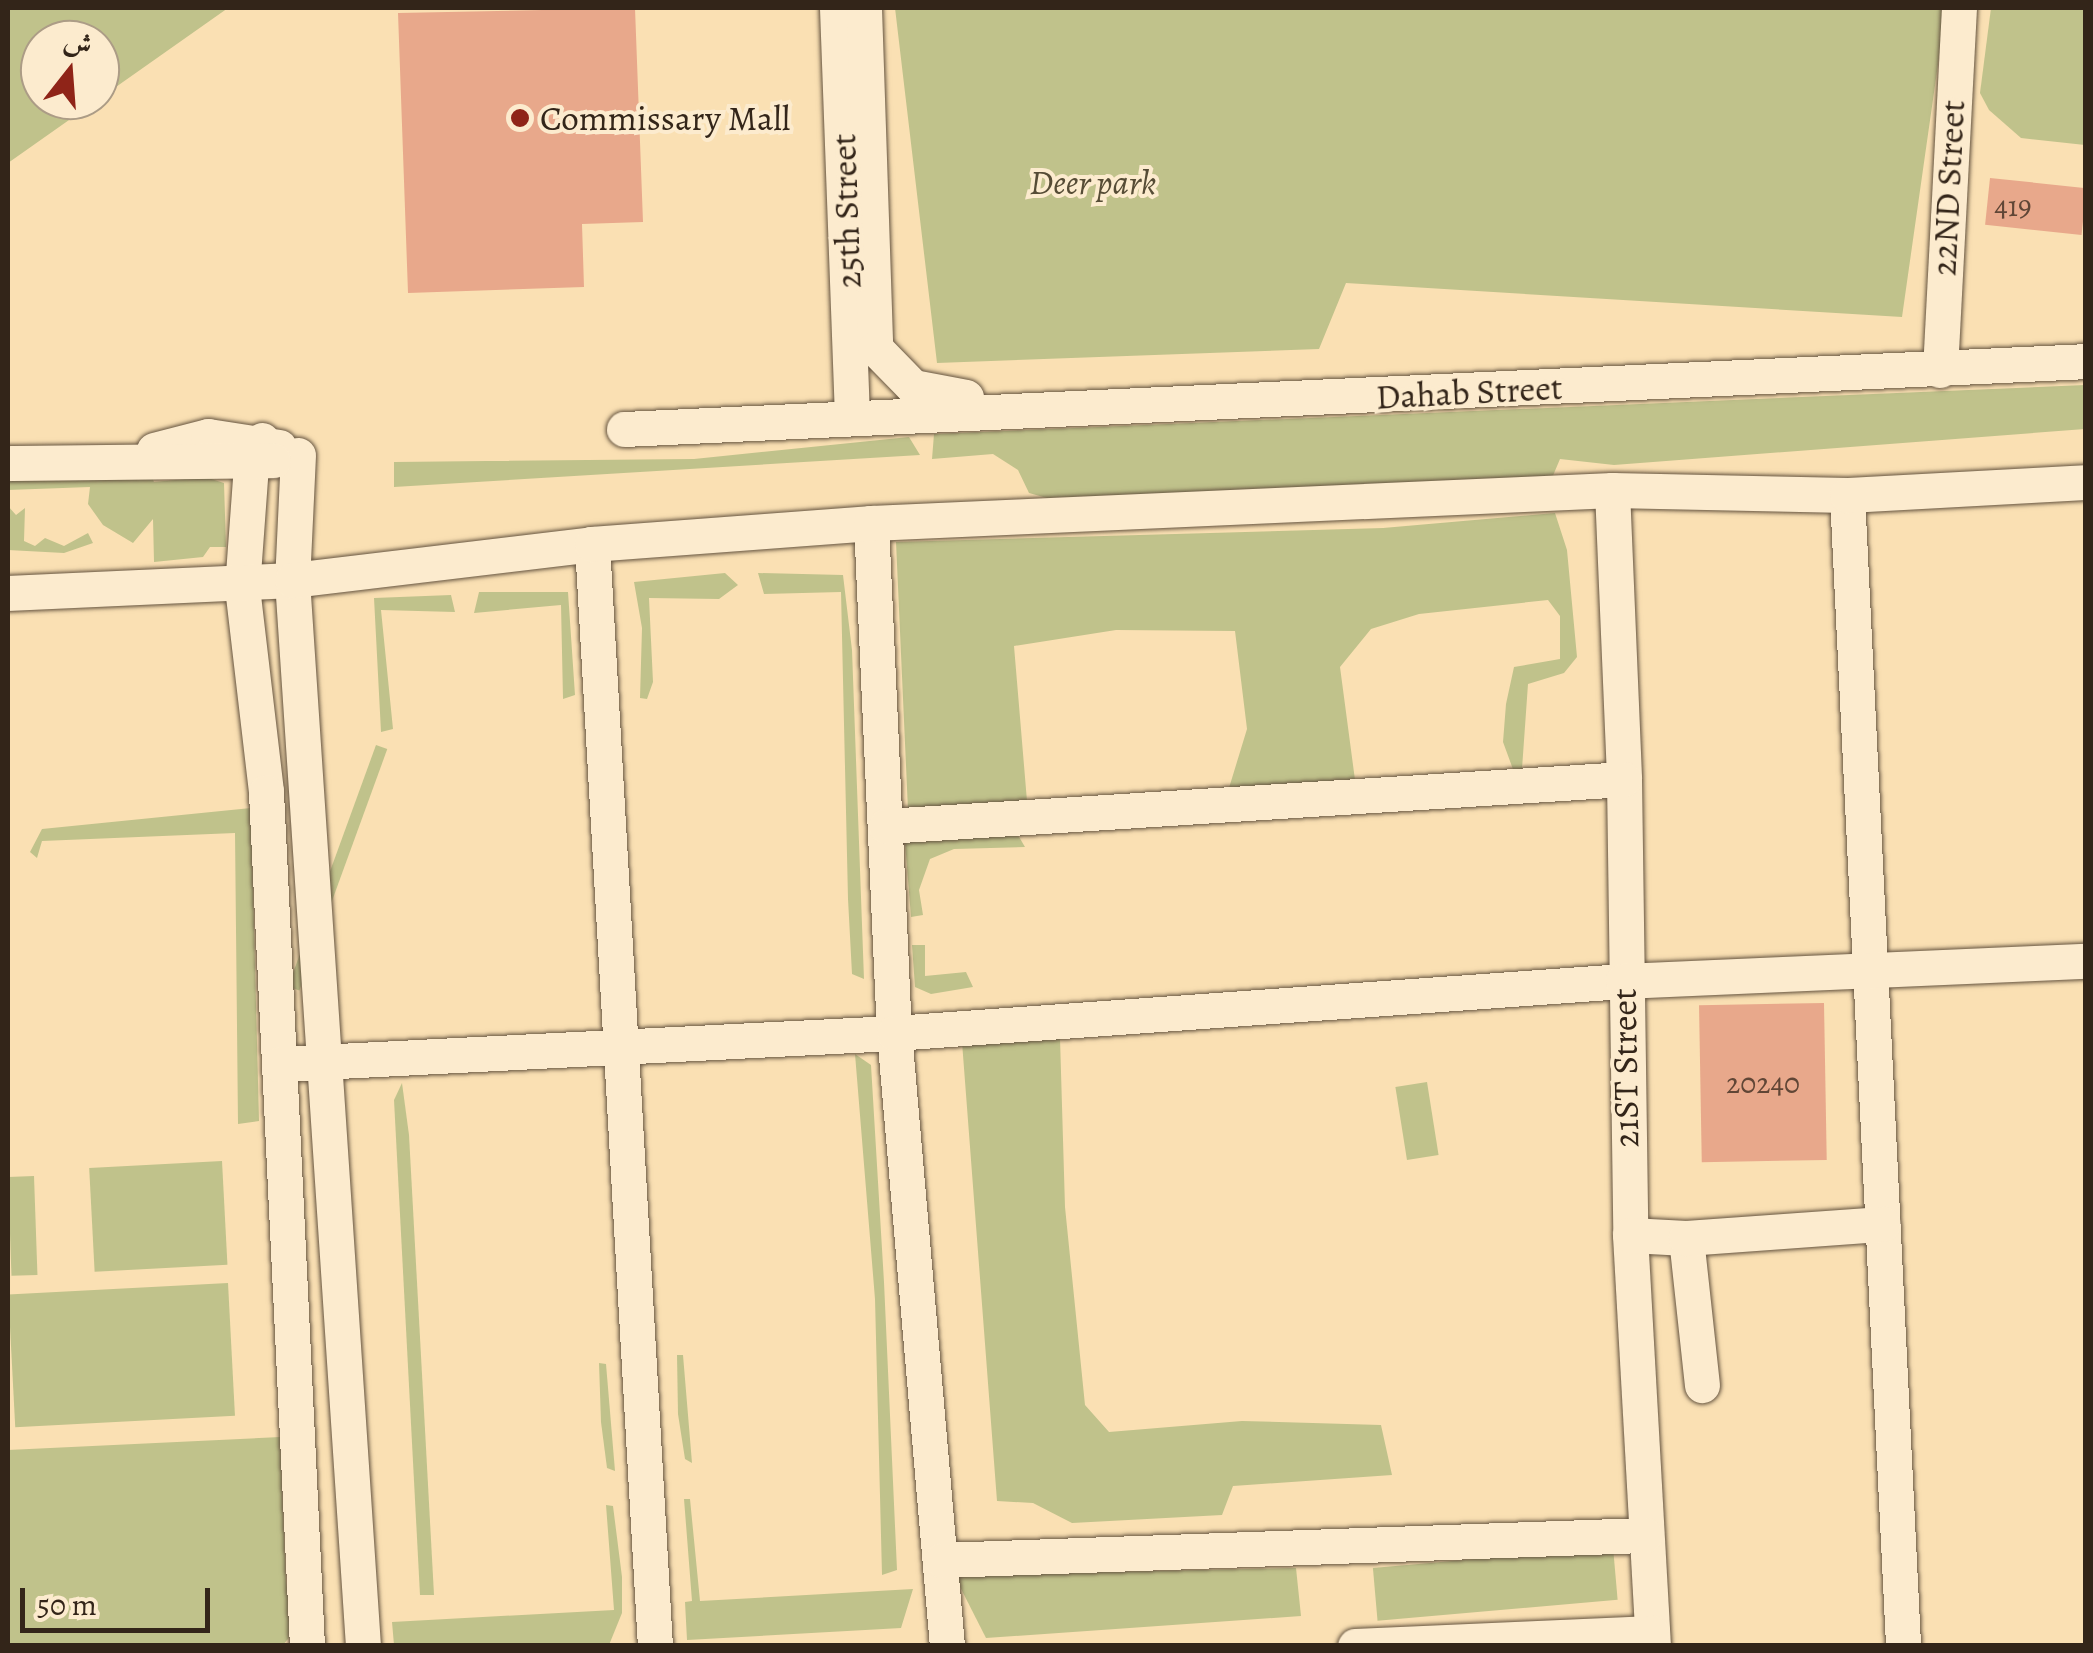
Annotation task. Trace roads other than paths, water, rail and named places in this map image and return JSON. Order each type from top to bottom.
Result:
[{"type":"street","name":"25th Street","points":[[837,8],[852,415]]},
{"type":"street","name":"25th Street","points":[[864,8],[875,348],[913,386],[1020,409]]},
{"type":"street","name":"22ND Street","points":[[1940,370],[1960,8]]},
{"type":"street","name":"Dahab Street","points":[[624,429],[852,415],[2086,361]]},
{"type":"street","points":[[8,463],[123,458],[208,436],[257,451],[298,455],[292,580],[320,1061],[363,1646]]},
{"type":"street","points":[[257,451],[242,582],[266,792],[307,1646]]},
{"type":"street","points":[[8,594],[292,580],[592,544],[871,523],[1612,490],[1846,495],[2086,482]]},
{"type":"street","name":"21ST Street","points":[[1612,490],[1624,779],[1623,981],[1630,1236],[1652,1639]]},
{"type":"street","points":[[1846,495],[1904,1646]]},
{"type":"street","points":[[871,523],[894,1033],[947,1646]]},
{"type":"street","points":[[592,544],[655,1646]]},
{"type":"street","points":[[886,826],[1624,779]]},
{"type":"street","points":[[266,792],[304,791]]},
{"type":"street","points":[[279,1064],[894,1033],[1623,981],[1870,974],[2086,961]]},
{"type":"street","points":[[1630,1236],[1686,1238],[1882,1224]]},
{"type":"street","points":[[1686,1238],[1702,1385]]},
{"type":"street","points":[[942,1560],[1645,1535]]},
{"type":"street","points":[[1354,1646],[1652,1639]]},
{"type":"place","name":"Commissary Mall","points":[[520,118]]},
{"type":"park label","name":"Deer park","points":[[1093,182]]}]
